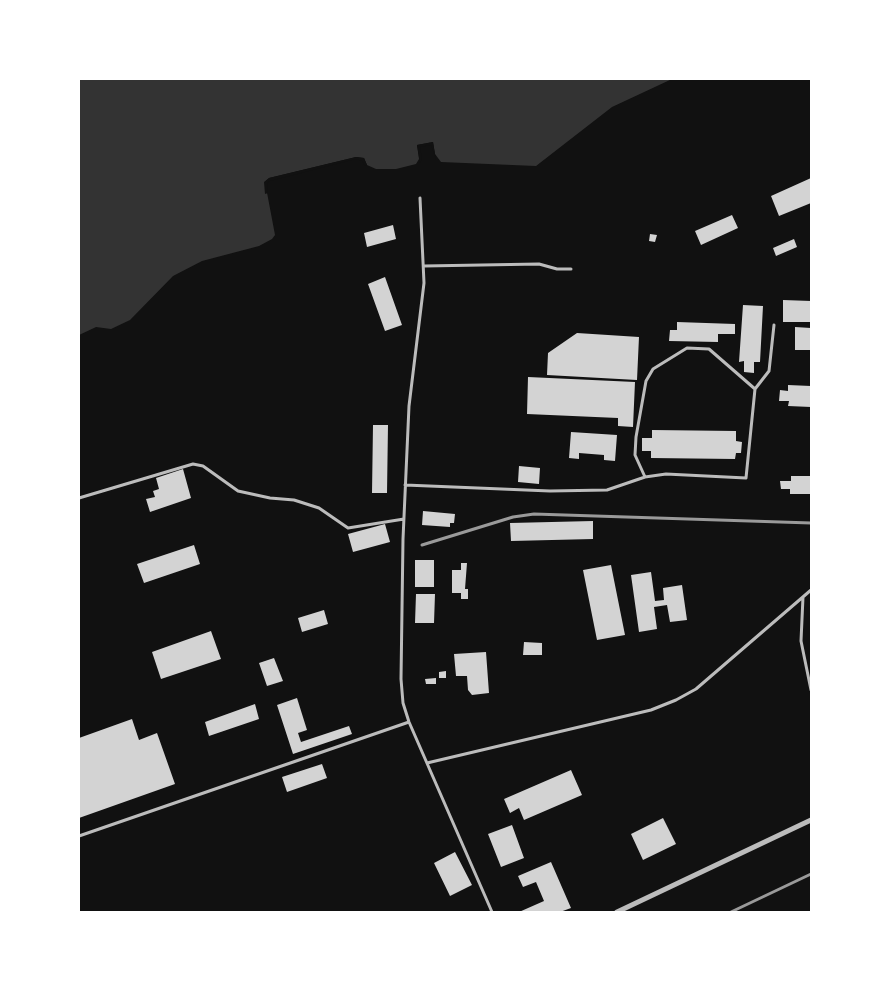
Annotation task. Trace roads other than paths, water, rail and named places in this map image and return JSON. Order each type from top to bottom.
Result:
[{"type":"street","points":[[617,912],[811,820]]},
{"type":"lane","points":[[420,198],[424,266],[423,301],[408,406],[401,679],[403,703],[426,763],[492,912]]},
{"type":"lane","points":[[424,266],[539,264],[557,269],[571,269]]},
{"type":"lane","points":[[405,485],[607,490],[645,477],[666,474],[746,478],[755,389],[769,371],[774,325]]},
{"type":"lane","points":[[645,477],[635,455],[636,437],[646,381],[653,369],[687,348],[709,349],[755,389]]},
{"type":"lane","points":[[79,498],[193,464],[207,468],[238,491],[270,498],[294,500],[319,508],[348,528],[404,519]]},
{"type":"lane","points":[[426,763],[651,710],[676,700],[696,689],[811,590]]},
{"type":"lane","points":[[803,597],[801,641],[811,690]]},
{"type":"lane","points":[[79,836],[409,722]]},
{"type":"railway","points":[[422,545],[513,517],[534,514],[811,523]]},
{"type":"railway","points":[[731,912],[811,874]]}]
